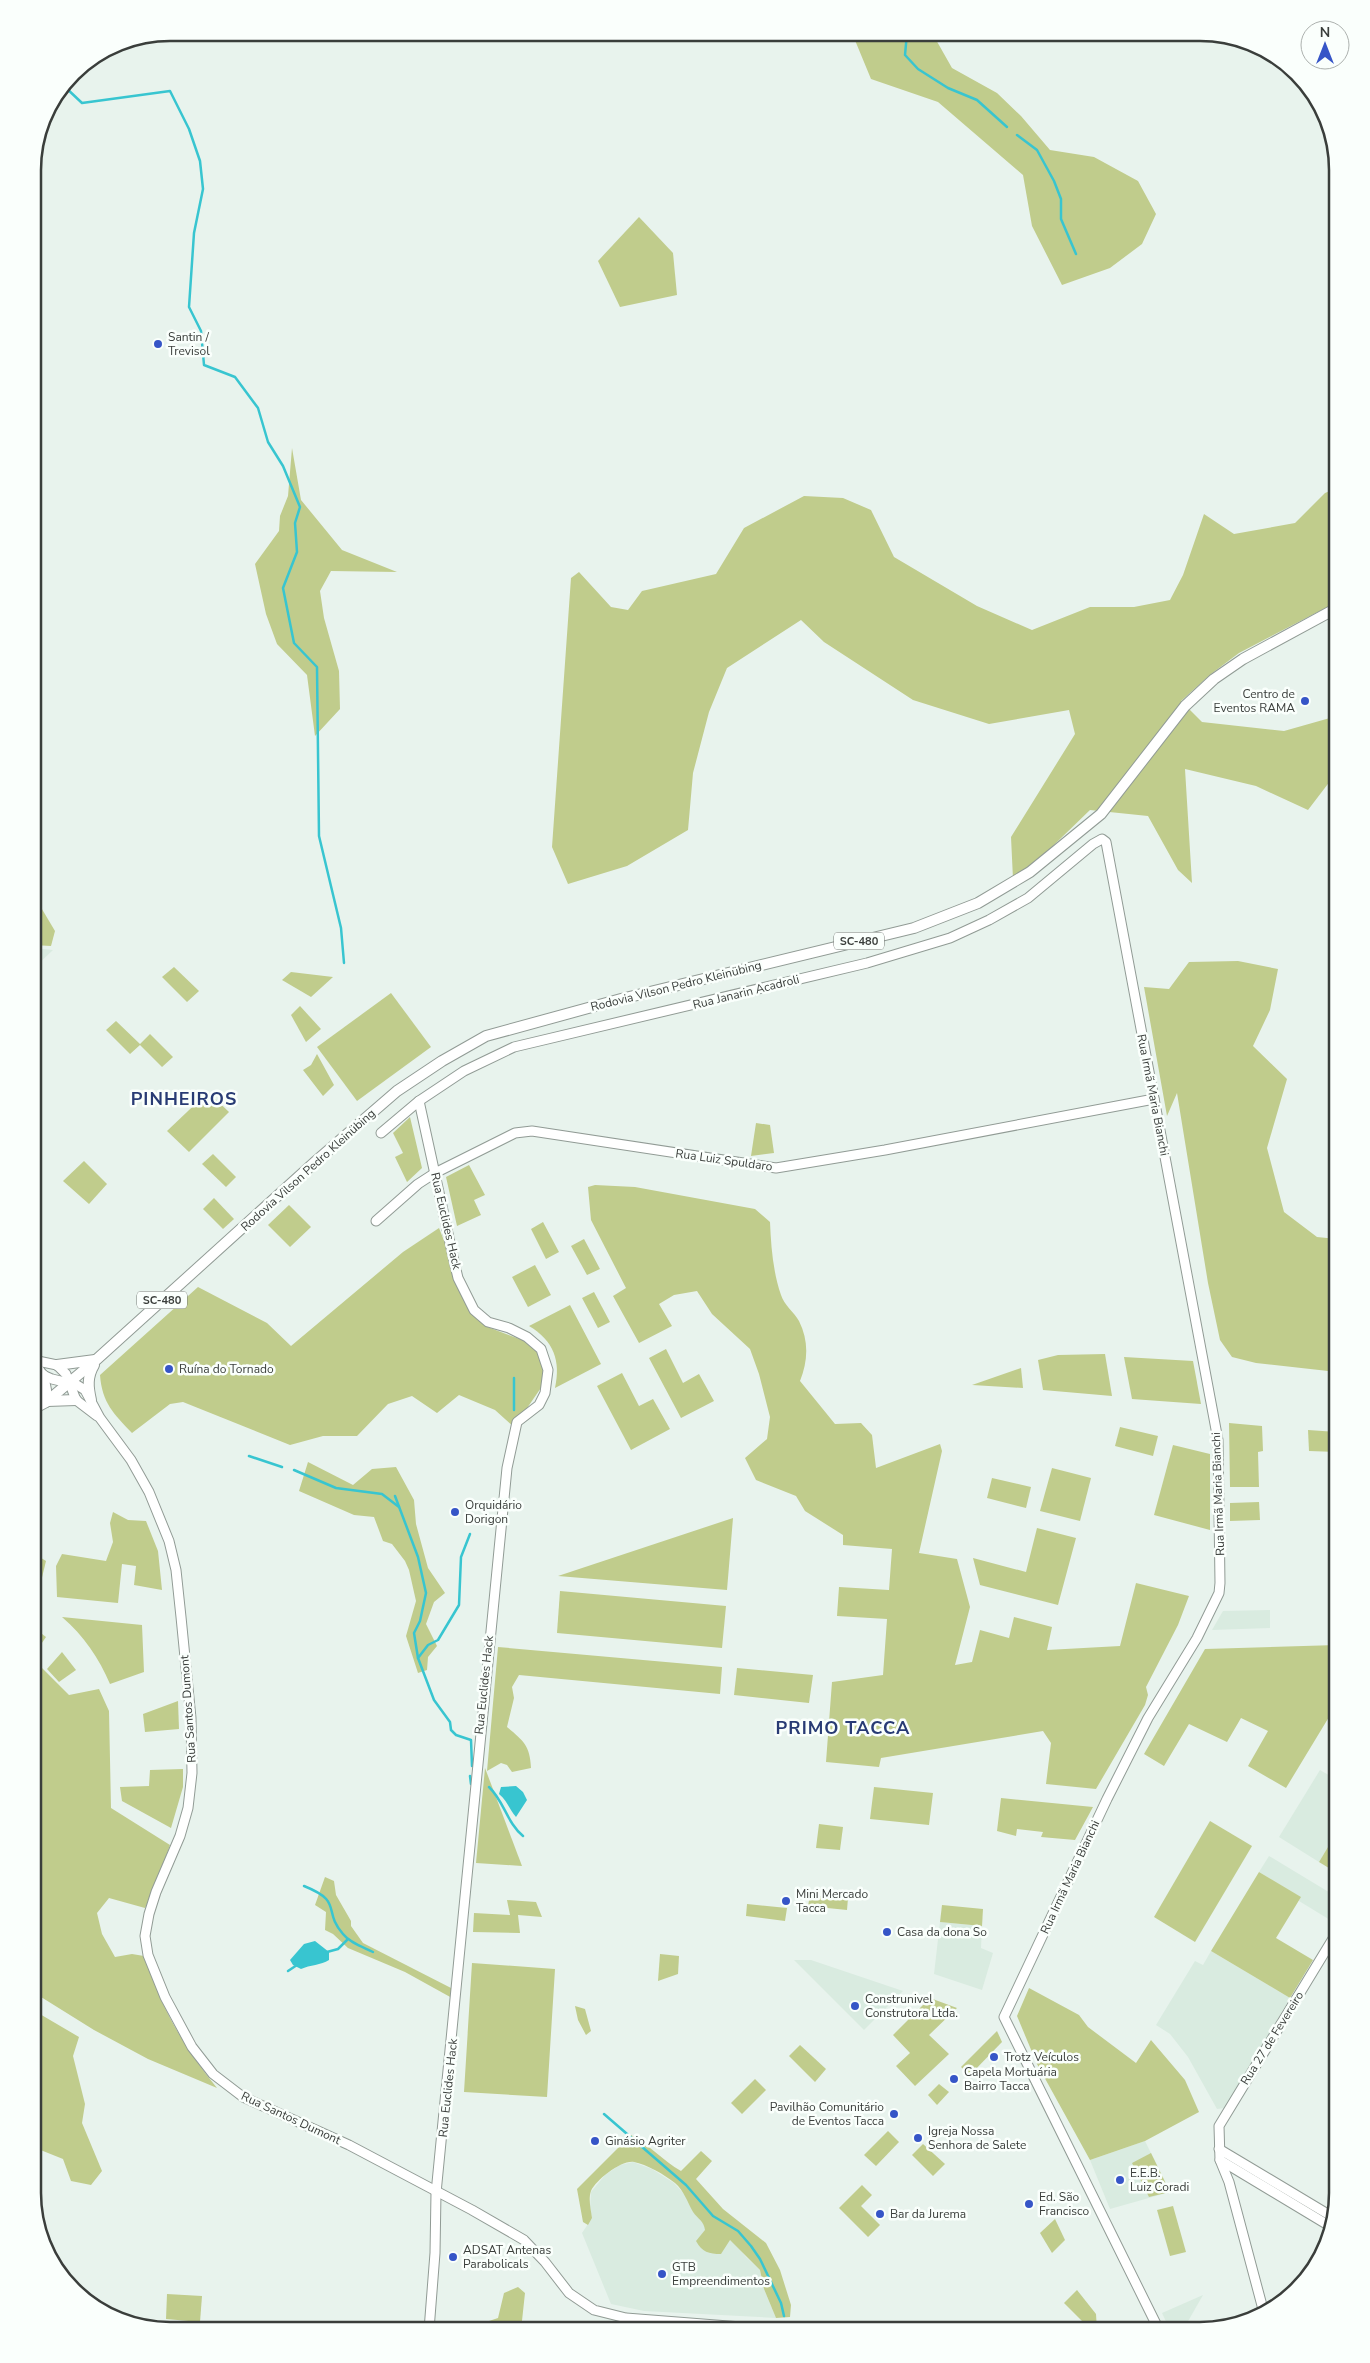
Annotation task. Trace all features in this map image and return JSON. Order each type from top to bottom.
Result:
[{"type":"main road","name":"Rodovia Vilson Pedro Kleinübing","points":[[41,1404],[96,1360],[397,1091],[442,1061],[486,1036],[621,999],[914,928],[978,903],[1030,872],[1101,814],[1186,706],[1214,679],[1252,654],[1329,613]]},
{"type":"main road","points":[[57,1365],[96,1360]]},
{"type":"main road","points":[[91,1400],[89,1374],[96,1360]]},
{"type":"main road","points":[[43,1375],[46,1402],[76,1400]]},
{"type":"street","name":"Rua Janarin Acadroli","points":[[382,1132],[419,1101],[464,1071],[514,1047],[867,963],[950,938],[989,920],[1028,898],[1094,844],[1102,839],[1104,840]]},
{"type":"street","name":"Rua Irmã Maria Bianchi","points":[[1104,840],[1106,842],[1218,1440],[1219,1593],[1197,1638],[1144,1726],[1066,1882],[1004,2017],[1155,2322]]},
{"type":"street","name":"Rua Luiz Spuldaro","points":[[376,1221],[418,1184],[435,1173],[515,1133],[532,1131],[776,1168],[885,1150],[1154,1099]]},
{"type":"street","name":"Rua Euclides Hack","points":[[419,1101],[458,1278],[474,1310],[488,1322],[509,1328],[528,1337],[541,1349],[548,1370],[545,1393],[539,1405],[517,1422],[507,1468],[436,2193],[435,2253],[430,2321]]},
{"type":"street","points":[[41,1362],[57,1365],[66,1374],[76,1400]]},
{"type":"street","points":[[43,1375],[69,1383]]},
{"type":"street","name":"Rua Santos Dumont","points":[[69,1383],[85,1390],[100,1418],[131,1460],[161,1517],[176,1570],[185,1651],[193,1754],[192,1782],[180,1836],[149,1914],[146,1936],[148,1955],[155,1974],[192,2047],[213,2074],[243,2098],[349,2144],[524,2240],[545,2262],[569,2293],[594,2310],[626,2318],[671,2321]]},
{"type":"street","name":"Rua Santos Dumont","points":[[76,1400],[100,1418]]},
{"type":"street","name":"Rua 27 de Fevereiro","points":[[1262,2305],[1229,2182],[1220,2160],[1219,2126],[1329,1947]]},
{"type":"street","points":[[1219,2149],[1325,2223]]},
{"type":"street","points":[[1220,2160],[1327,2214]]},
{"type":"shaded area","points":[[42,949],[53,950],[42,961]]},
{"type":"shaded area","points":[[1270,1610],[1270,1628],[1212,1630],[1223,1611]]},
{"type":"shaded area","points":[[1320,1770],[1329,1775],[1329,1845],[1319,1862],[1279,1837]]},
{"type":"shaded area","points":[[1269,1856],[1329,1892],[1329,1919],[1299,1901],[1300,1897],[1259,1872]]},
{"type":"shaded area","points":[[940,1922],[982,1926],[981,1948],[993,1953],[982,1990],[934,1974]]},
{"type":"shaded area","points":[[1211,1951],[1290,1998],[1225,2108],[1217,2109],[1188,2057],[1170,2034],[1156,2025],[1195,1961],[1203,1965]]},
{"type":"shaded area","points":[[794,1960],[811,1960],[903,1991],[864,2030]]},
{"type":"shaded area","name":"E.E.B. Luiz Coradi","points":[[1145,2141],[1170,2192],[1110,2209],[1090,2160]]},
{"type":"shaded area","points":[[633,2162],[652,2169],[674,2183],[687,2197],[693,2212],[704,2223],[736,2244],[760,2270],[764,2289],[776,2318],[644,2311],[611,2304],[582,2233],[592,2218],[590,2208],[591,2192],[605,2175],[620,2165]]},
{"type":"shaded area","points":[[1203,2295],[1188,2322],[1166,2322],[1162,2313]]},
{"type":"green space","points":[[856,42],[937,42],[952,68],[997,93],[1021,116],[1050,150],[1094,157],[1138,181],[1156,214],[1142,244],[1110,268],[1062,285],[1032,226],[1023,175],[938,102],[871,79]]},
{"type":"green space","points":[[639,217],[673,253],[677,295],[620,307],[598,261]]},
{"type":"green space","points":[[292,448],[301,500],[342,550],[397,572],[331,571],[320,591],[324,618],[339,671],[340,709],[315,736],[307,675],[277,644],[266,614],[255,564],[279,531],[280,516],[288,496]]},
{"type":"green space","points":[[1329,491],[1329,606],[1239,653],[1211,674],[1181,701],[1202,722],[1284,731],[1329,718],[1329,782],[1308,810],[1256,786],[1185,769],[1192,883],[1178,870],[1148,816],[1090,810],[1027,871],[1013,879],[1011,837],[1075,734],[1069,710],[989,724],[913,700],[824,642],[801,620],[727,668],[709,712],[693,773],[688,830],[627,866],[568,884],[552,847],[571,578],[579,572],[611,607],[628,610],[642,591],[716,574],[744,528],[804,496],[843,498],[871,510],[894,557],[977,606],[1032,630],[1090,607],[1134,607],[1170,600],[1183,575],[1204,514],[1234,534],[1295,523],[1325,493]]},
{"type":"green space","points":[[42,909],[55,931],[51,946],[42,945]]},
{"type":"green space","points":[[1238,961],[1278,969],[1270,1010],[1253,1046],[1287,1079],[1267,1148],[1284,1212],[1317,1237],[1329,1238],[1329,1371],[1256,1363],[1232,1357],[1220,1340],[1208,1283],[1177,1093],[1167,1116],[1144,987],[1169,989],[1189,962]]},
{"type":"green space","points":[[174,967],[199,991],[187,1002],[162,977]]},
{"type":"green space","points":[[291,972],[333,977],[311,997],[282,980]]},
{"type":"green space","points":[[391,993],[431,1047],[357,1101],[317,1047]]},
{"type":"green space","points":[[300,1006],[321,1029],[306,1042],[291,1015]]},
{"type":"green space","points":[[116,1021],[140,1044],[150,1034],[173,1057],[162,1067],[140,1045],[130,1054],[106,1030]]},
{"type":"green space","points":[[317,1054],[334,1085],[323,1096],[303,1070],[311,1065]]},
{"type":"green space","points":[[208,1092],[229,1112],[189,1152],[167,1131]]},
{"type":"green space","points":[[410,1117],[422,1168],[407,1182],[395,1157],[403,1153],[393,1133]]},
{"type":"green space","points":[[756,1123],[770,1125],[774,1153],[751,1156]]},
{"type":"green space","points":[[213,1154],[236,1177],[226,1187],[202,1164]]},
{"type":"green space","points":[[84,1161],[107,1184],[89,1204],[63,1181]]},
{"type":"green space","points":[[469,1165],[485,1195],[474,1200],[481,1215],[457,1226],[446,1177]]},
{"type":"green space","points":[[595,1185],[635,1187],[755,1209],[770,1222],[773,1259],[778,1286],[784,1302],[799,1321],[804,1336],[806,1358],[800,1381],[835,1424],[861,1423],[872,1435],[876,1468],[940,1444],[942,1451],[919,1553],[957,1559],[970,1607],[955,1665],[972,1662],[980,1630],[1009,1638],[1014,1617],[1052,1627],[1047,1650],[1120,1646],[1136,1583],[1189,1596],[1178,1625],[1146,1687],[1148,1695],[1145,1705],[1096,1789],[1046,1784],[1051,1743],[1043,1731],[881,1758],[879,1767],[826,1762],[832,1682],[883,1675],[887,1619],[837,1616],[839,1587],[889,1590],[892,1549],[843,1545],[843,1535],[805,1511],[796,1496],[756,1480],[745,1458],[767,1439],[770,1417],[759,1374],[750,1349],[712,1314],[697,1291],[674,1295],[659,1304],[672,1326],[639,1343],[613,1296],[626,1288],[591,1220],[588,1187]]},
{"type":"green space","points":[[214,1198],[234,1219],[223,1229],[203,1209]]},
{"type":"green space","points":[[289,1205],[311,1227],[290,1247],[268,1225]]},
{"type":"green space","points":[[543,1222],[559,1252],[546,1259],[531,1229]]},
{"type":"green space","points":[[439,1228],[472,1311],[485,1326],[525,1341],[538,1351],[546,1368],[545,1382],[514,1427],[495,1410],[459,1395],[437,1413],[412,1396],[388,1404],[357,1436],[323,1436],[290,1445],[183,1402],[170,1404],[132,1433],[114,1414],[106,1401],[100,1375],[198,1287],[267,1323],[291,1346],[403,1252]]},
{"type":"green space","points":[[584,1239],[600,1269],[587,1275],[571,1246]]},
{"type":"green space","points":[[535,1265],[551,1295],[528,1307],[512,1277]]},
{"type":"green space","points":[[594,1292],[610,1322],[598,1328],[582,1298]]},
{"type":"green space","points":[[570,1305],[601,1364],[555,1388],[557,1369],[554,1352],[544,1338],[529,1326]]},
{"type":"green space","points":[[666,1349],[683,1383],[699,1374],[714,1401],[681,1418],[649,1358]]},
{"type":"green space","points":[[1105,1354],[1112,1396],[1043,1390],[1038,1360],[1058,1355]]},
{"type":"green space","points":[[1124,1357],[1193,1361],[1201,1404],[1132,1399]]},
{"type":"green space","points":[[1021,1368],[1023,1388],[972,1385]]},
{"type":"green space","points":[[622,1373],[639,1406],[653,1399],[670,1429],[631,1450],[597,1386]]},
{"type":"green space","points":[[1229,1423],[1262,1426],[1263,1451],[1258,1452],[1259,1487],[1230,1487]]},
{"type":"green space","points":[[1120,1427],[1158,1436],[1153,1456],[1115,1446]]},
{"type":"green space","points":[[1308,1430],[1329,1431],[1329,1452],[1309,1451]]},
{"type":"green space","points":[[1173,1445],[1210,1454],[1210,1530],[1154,1515]]},
{"type":"green space","points":[[308,1462],[353,1485],[372,1469],[396,1467],[414,1500],[416,1524],[428,1568],[445,1593],[434,1602],[426,1624],[437,1646],[428,1657],[427,1670],[418,1673],[406,1636],[416,1601],[405,1561],[392,1544],[383,1541],[374,1517],[354,1515],[299,1491]]},
{"type":"green space","points":[[1052,1468],[1091,1478],[1080,1521],[1040,1511]]},
{"type":"green space","points":[[992,1478],[1031,1487],[1026,1508],[987,1498]]},
{"type":"green space","points":[[1259,1502],[1260,1520],[1230,1521],[1230,1503]]},
{"type":"green space","points":[[113,1512],[128,1520],[146,1521],[158,1551],[162,1590],[134,1585],[136,1566],[122,1564],[118,1603],[57,1597],[56,1566],[62,1554],[106,1561],[113,1542],[110,1523]]},
{"type":"green space","points":[[733,1518],[727,1590],[558,1576]]},
{"type":"green space","points":[[1037,1528],[1076,1538],[1058,1605],[980,1585],[973,1558],[1026,1572]]},
{"type":"green space","points":[[41,1558],[46,1561],[41,1580]]},
{"type":"green space","points":[[560,1591],[726,1606],[722,1648],[557,1633]]},
{"type":"green space","points":[[62,1617],[142,1625],[144,1672],[110,1684],[90,1648]]},
{"type":"green space","points":[[41,1633],[46,1637],[41,1644]]},
{"type":"green space","points":[[1329,1645],[1329,1717],[1286,1788],[1248,1766],[1268,1731],[1241,1718],[1227,1742],[1189,1724],[1164,1766],[1144,1754],[1205,1649]]},
{"type":"green space","points":[[498,1647],[722,1667],[720,1694],[519,1675],[512,1687],[514,1698],[507,1727],[525,1744],[531,1768],[512,1772],[507,1765],[501,1763],[487,1771]]},
{"type":"green space","points":[[62,1652],[76,1670],[59,1682],[47,1669]]},
{"type":"green space","points":[[41,1667],[69,1695],[99,1689],[109,1711],[111,1808],[170,1845],[154,1891],[145,1908],[109,1898],[97,1913],[102,1934],[115,1957],[132,1954],[144,1956],[161,1999],[179,2034],[217,2088],[148,2059],[94,2030],[41,1997]]},
{"type":"green space","points":[[737,1668],[813,1675],[809,1703],[734,1695]]},
{"type":"green space","points":[[178,1701],[179,1729],[145,1732],[143,1714]]},
{"type":"green space","points":[[485,1768],[522,1866],[476,1863]]},
{"type":"green space","points":[[183,1769],[183,1787],[171,1828],[122,1801],[120,1787],[149,1786],[150,1770]]},
{"type":"green space","points":[[874,1787],[933,1793],[929,1825],[870,1819]]},
{"type":"green space","points":[[1001,1798],[1093,1807],[1075,1840],[1041,1837],[1043,1832],[1017,1829],[1016,1836],[997,1831]]},
{"type":"green space","points":[[1210,1821],[1252,1846],[1195,1942],[1154,1917]]},
{"type":"green space","points":[[819,1824],[843,1827],[840,1850],[816,1848]]},
{"type":"green space","points":[[1329,1845],[1329,1868],[1319,1862]]},
{"type":"green space","points":[[1259,1872],[1301,1897],[1276,1938],[1313,1960],[1290,1998],[1211,1951]]},
{"type":"green space","points":[[325,1877],[334,1881],[336,1895],[351,1921],[351,1926],[363,1943],[453,1989],[452,1998],[405,1972],[348,1948],[333,1934],[325,1930],[326,1912],[315,1905]]},
{"type":"green space","points":[[810,1895],[848,1898],[847,1910],[808,1906]]},
{"type":"green space","points":[[507,1900],[536,1902],[542,1917],[518,1915],[520,1933],[473,1932],[474,1913],[510,1915]]},
{"type":"green space","points":[[747,1904],[787,1908],[785,1921],[746,1916]]},
{"type":"green space","points":[[942,1905],[983,1909],[982,1926],[940,1922]]},
{"type":"green space","points":[[660,1954],[679,1956],[678,1974],[658,1981]]},
{"type":"green space","points":[[472,1963],[555,1969],[547,2097],[464,2092]]},
{"type":"green space","points":[[1029,1988],[1079,2015],[1088,2027],[1136,2063],[1151,2040],[1185,2080],[1199,2112],[1145,2141],[1090,2160],[1037,2064],[1017,2016]]},
{"type":"green space","points":[[930,1998],[957,2008],[929,2035],[949,2054],[915,2086],[896,2066],[910,2053],[893,2035]]},
{"type":"green space","points":[[575,2006],[585,2009],[591,2031],[586,2035],[578,2020]]},
{"type":"green space","points":[[41,2015],[79,2037],[73,2056],[85,2104],[82,2123],[102,2171],[91,2185],[71,2181],[63,2159],[41,2150]]},
{"type":"green space","points":[[997,2031],[1002,2042],[970,2075],[961,2067]]},
{"type":"green space","points":[[800,2045],[826,2069],[815,2082],[789,2056]]},
{"type":"green space","points":[[755,2079],[766,2090],[742,2114],[731,2103]]},
{"type":"green space","points":[[939,2084],[949,2092],[937,2105],[928,2095]]},
{"type":"green space","points":[[888,2131],[899,2142],[876,2166],[864,2155]]},
{"type":"green space","points":[[631,2135],[681,2171],[701,2151],[712,2161],[696,2179],[723,2209],[766,2243],[780,2270],[791,2305],[790,2317],[776,2318],[764,2289],[760,2270],[730,2240],[721,2254],[709,2253],[701,2248],[696,2241],[705,2230],[702,2222],[693,2212],[678,2186],[650,2167],[629,2162],[616,2167],[603,2176],[590,2194],[592,2218],[588,2225],[583,2222],[577,2189]]},
{"type":"green space","points":[[923,2144],[945,2164],[933,2176],[912,2155]]},
{"type":"green space","points":[[1151,2153],[1170,2192],[1149,2197],[1132,2163]]},
{"type":"green space","points":[[862,2185],[872,2195],[861,2206],[880,2225],[868,2237],[839,2208]]},
{"type":"green space","points":[[1173,2206],[1186,2252],[1170,2256],[1157,2210]]},
{"type":"green space","points":[[1055,2219],[1065,2240],[1052,2253],[1040,2233]]},
{"type":"green space","points":[[518,2287],[525,2293],[522,2321],[488,2321],[498,2318],[504,2293]]},
{"type":"green space","points":[[1077,2290],[1096,2314],[1096,2322],[1083,2322],[1064,2303]]},
{"type":"green space","points":[[167,2294],[202,2296],[200,2321],[166,2319]]},
{"type":"water","points":[[516,1786],[523,1792],[527,1800],[516,1817],[499,1794],[501,1787]]},
{"type":"water","points":[[315,1941],[329,1952],[329,1960],[301,1969],[293,1965],[290,1960],[304,1944]]},
{"type":"waterway","points":[[906,42],[905,55],[918,69],[948,88],[977,100],[1007,127]]},
{"type":"waterway","points":[[69,91],[82,103],[170,91],[189,129],[200,161],[203,189],[194,233],[189,307],[201,331],[204,365],[235,377],[258,408],[268,442],[283,466],[300,507],[295,523],[297,552],[283,588],[294,643],[317,667],[319,836],[341,928],[344,963]]},
{"type":"waterway","points":[[1017,135],[1037,150],[1054,181],[1061,199],[1061,219],[1076,254]]},
{"type":"waterway","points":[[514,1378],[514,1410]]},
{"type":"waterway","points":[[249,1456],[282,1467]]},
{"type":"waterway","points":[[294,1470],[336,1488],[382,1494],[399,1507]]},
{"type":"waterway","points":[[395,1496],[418,1557],[426,1593],[420,1621],[414,1633],[418,1658],[434,1700],[450,1722],[451,1730],[456,1735],[471,1740],[472,1766]]},
{"type":"waterway","points":[[418,1658],[428,1645],[438,1640],[459,1605],[461,1557],[470,1534]]},
{"type":"waterway","points":[[470,1776],[471,1784]]},
{"type":"waterway","points":[[489,1787],[513,1825],[523,1836]]},
{"type":"waterway","points":[[304,1886],[324,1897],[331,1907],[337,1926],[349,1940],[373,1952]]},
{"type":"waterway","points":[[327,1952],[338,1949],[347,1940]]},
{"type":"waterway","points":[[288,1971],[297,1965]]},
{"type":"waterway","points":[[604,2114],[686,2185],[713,2216],[738,2231],[760,2259],[781,2303],[784,2316]]},
{"type":"place","name":"Santin / Trevisol","points":[[158,344]]},
{"type":"place","name":"Centro de Eventos RAMA","points":[[1305,701]]},
{"type":"place","name":"Ruína do Tornado","points":[[169,1369]]},
{"type":"place","name":"Orquidário Dorigon","points":[[455,1512]]},
{"type":"place","name":"Mini Mercado Tacca","points":[[786,1901]]},
{"type":"place","name":"Casa da dona So","points":[[887,1932]]},
{"type":"place","name":"Construnivel Construtora Ltda.","points":[[855,2006]]},
{"type":"place","name":"Trotz Veículos","points":[[994,2057]]},
{"type":"place","name":"Capela Mortuária Bairro Tacca","points":[[954,2079]]},
{"type":"place","name":"Pavilhão Comunitário de Eventos Tacca","points":[[894,2114]]},
{"type":"place","name":"Igreja Nossa Senhora de Salete","points":[[918,2138]]},
{"type":"place","name":"Ginásio Agriter","points":[[595,2141]]},
{"type":"place","name":"E.E.B. Luiz Coradi","points":[[1120,2180]]},
{"type":"place","name":"Ed. São Francisco","points":[[1029,2204]]},
{"type":"place","name":"Bar da Jurema","points":[[880,2214]]},
{"type":"place","name":"ADSAT Antenas Parabolicals","points":[[453,2257]]},
{"type":"place","name":"GTB Empreendimentos","points":[[662,2274]]},
{"type":"district","name":"PINHEIROS","points":[[184,1099]]},
{"type":"district","name":"PRIMO TACCA","points":[[843,1728]]}]
